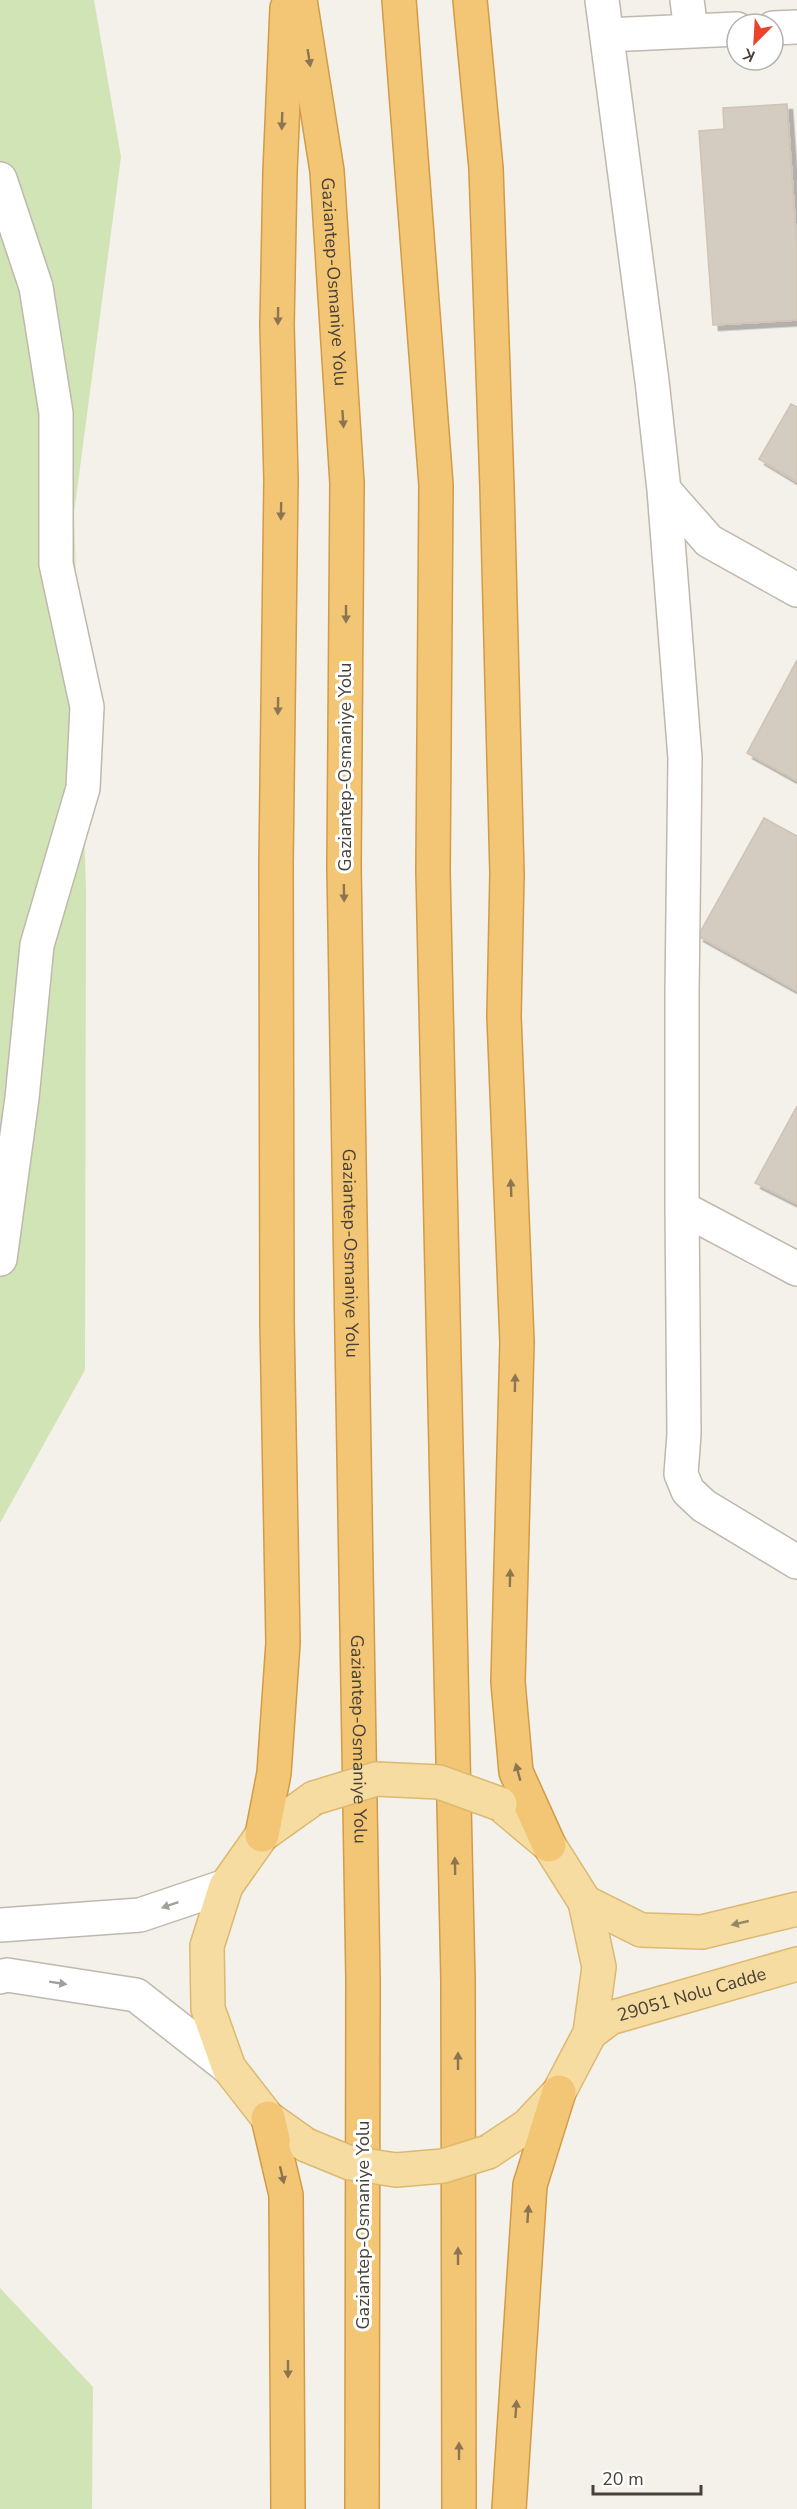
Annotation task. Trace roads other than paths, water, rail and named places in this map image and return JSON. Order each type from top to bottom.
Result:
[{"type":"highway","points":[[262,1835],[274,1773],[283,1643],[277,1322],[276,864],[281,480],[277,324],[287,0]]},
{"type":"highway","name":"Gaziantep-Osmaniye Yolu","points":[[300,0],[327,171],[347,483],[344,867],[363,1980],[362,2509]]},
{"type":"highway","points":[[399,0],[436,485],[433,871],[458,1980],[459,2509]]},
{"type":"highway","points":[[470,0],[486,168],[507,874],[504,1016],[516,1342],[508,1682],[516,1773],[549,1845]]},
{"type":"highway","points":[[509,2509],[530,2185],[560,2092]]},
{"type":"highway","points":[[268,2118],[286,2195],[288,2509]]},
{"type":"main road","points":[[376,1779],[440,1782],[500,1804],[549,1845],[585,1902],[599,1967],[590,2033],[560,2092],[527,2126],[488,2152],[443,2166],[396,2170],[350,2163],[306,2145],[268,2118],[229,2068],[208,2009],[207,1946],[226,1886],[262,1835],[314,1798],[376,1779]]},
{"type":"main road","points":[[585,1902],[641,1930],[702,1932],[797,1909]]},
{"type":"main road","name":"29051 Nolu Cadde","points":[[590,2033],[610,2018],[797,1965]]},
{"type":"street","points":[[603,0],[664,490],[685,758],[681,1002],[684,1434],[681,1473],[688,1491],[704,1506],[797,1562]]},
{"type":"street","points":[[606,35],[689,16],[725,26]]},
{"type":"street","points":[[0,179],[36,287],[56,413],[56,564],[87,708],[83,788],[37,945],[22,1098],[0,1259]]},
{"type":"street","points":[[664,490],[709,541],[797,590]]},
{"type":"street","points":[[682,1208],[797,1269]]},
{"type":"street","points":[[0,1925],[141,1916],[226,1886]]},
{"type":"street","points":[[0,1977],[7,1975],[136,1995],[229,2068]]}]
